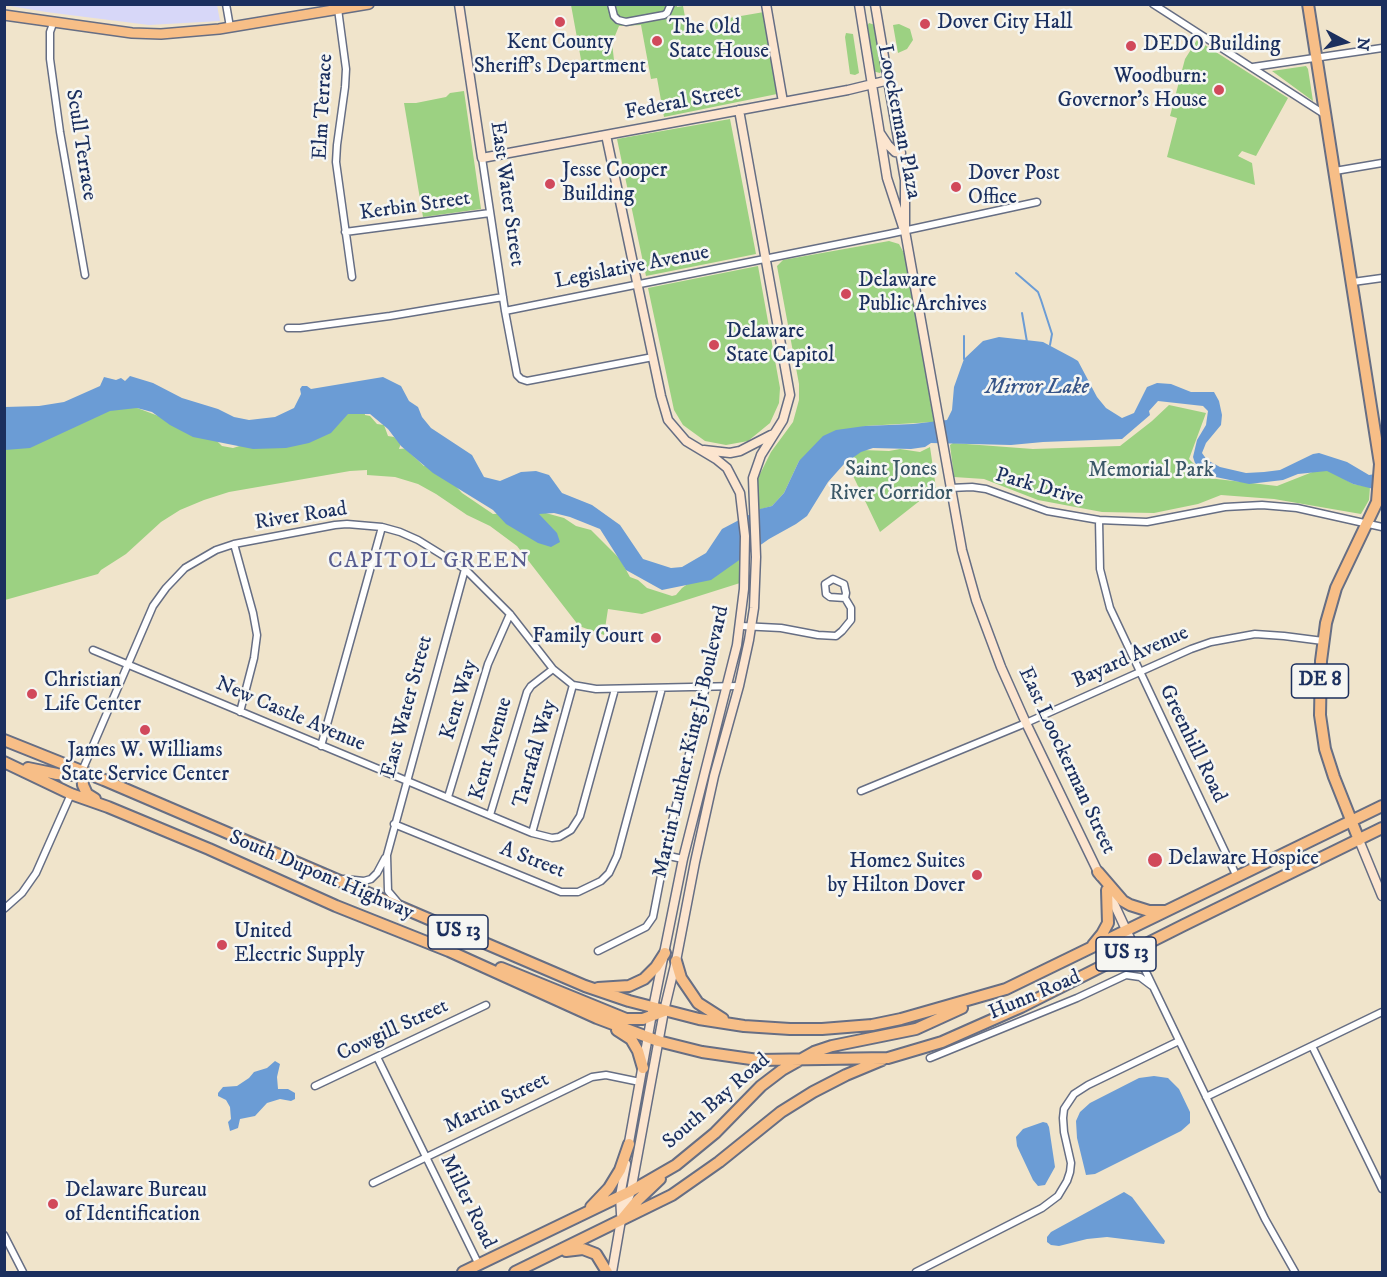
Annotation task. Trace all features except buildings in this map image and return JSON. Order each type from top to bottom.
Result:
[{"type":"highway","name":"DE 8","points":[[1308,4],[1380,464],[1380,501],[1341,575],[1330,606],[1323,642],[1320,684],[1322,731],[1331,770],[1359,840]]},
{"type":"highway","name":"South Dupont Highway","points":[[4,740],[104,780],[585,986],[656,1012],[744,1026],[804,1029],[872,1025],[929,1012],[1006,989],[1352,822]]},
{"type":"highway","name":"South Dupont Highway","points":[[4,761],[71,794],[209,849],[336,906],[449,951],[585,1012],[653,1039],[711,1054],[758,1060],[888,1058],[942,1042],[1021,1007],[1359,840]]},
{"type":"highway","points":[[4,761],[33,770],[70,775],[82,771],[82,784],[87,794],[108,807]]},
{"type":"highway","points":[[64,764],[72,780],[71,794]]},
{"type":"highway","points":[[71,794],[82,784],[104,780]]},
{"type":"highway","name":"US 13","points":[[1352,822],[1383,807]]},
{"type":"highway","name":"US 13","points":[[1359,840],[1383,828]]},
{"type":"highway","points":[[1098,872],[1123,901],[1130,905],[1149,911],[1167,911]]},
{"type":"highway","points":[[1089,949],[1108,923],[1107,890]]},
{"type":"highway","points":[[449,951],[519,974],[626,1019],[635,1020],[656,1012]]},
{"type":"highway","points":[[585,986],[603,989],[636,983],[651,973],[665,953]]},
{"type":"highway","points":[[676,961],[681,978],[698,1003],[721,1019],[744,1026]]},
{"type":"highway","name":"South Bay Road","points":[[463,1272],[479,1269],[582,1214],[631,1191],[676,1165],[715,1132],[761,1086],[814,1052],[832,1046],[916,1029],[1006,989]]},
{"type":"highway","points":[[585,1012],[631,1039],[638,1051],[643,1068]]},
{"type":"highway","name":"South Bay Road","points":[[515,1272],[678,1191],[719,1162],[774,1117],[813,1092],[846,1075],[888,1058]]},
{"type":"highway","points":[[582,1214],[609,1189],[620,1170],[629,1144]]},
{"type":"highway","points":[[621,1220],[638,1200],[676,1165]]},
{"type":"highway","points":[[559,1251],[589,1250],[596,1254],[607,1272]]},
{"type":"main road","points":[[4,15],[146,34],[188,33],[369,4]]},
{"type":"street","points":[[226,4],[230,27]]},
{"type":"street","name":"East Water Street","points":[[459,4],[514,370],[521,379],[527,381],[653,357]]},
{"type":"street","points":[[610,4],[614,16],[626,22],[664,15],[671,4]]},
{"type":"street","points":[[766,4],[783,102]]},
{"type":"street","name":"Loockerman Plaza","points":[[859,4],[886,178],[904,231]]},
{"type":"street","name":"Loockerman Plaza","points":[[875,4],[905,180],[904,231]]},
{"type":"street","points":[[1153,4],[1326,115]]},
{"type":"street","name":"Elm Terrace","points":[[338,9],[346,69],[336,162],[352,277]]},
{"type":"street","name":"Scull Terrace","points":[[54,21],[50,32],[50,59],[60,132],[85,275]]},
{"type":"street","points":[[1252,67],[1383,48]]},
{"type":"street","name":"Federal Street","points":[[482,158],[739,111],[889,80]]},
{"type":"street","name":"Martin Luther King Jr Boulevard","points":[[656,1012],[676,961],[714,776],[739,686],[752,627],[756,557],[753,489],[756,466],[783,420],[790,395],[739,111]]},
{"type":"street","points":[[877,127],[888,145],[895,152],[901,153]]},
{"type":"street","points":[[606,135],[668,420],[686,441],[701,449],[730,453],[740,451],[774,433]]},
{"type":"street","points":[[1335,171],[1383,163]]},
{"type":"street","name":"Legislative Avenue","points":[[505,311],[1037,202]]},
{"type":"street","name":"Kerbin Street","points":[[345,232],[490,213]]},
{"type":"street","name":"East Loockerman Street","points":[[904,231],[962,550],[976,600],[1001,667],[1265,1219],[1295,1272]]},
{"type":"street","points":[[1353,282],[1383,278]]},
{"type":"street","points":[[288,328],[390,316],[503,297]]},
{"type":"street","name":"Martin Luther King Jr Boulevard","points":[[656,1012],[683,859],[741,626],[746,558],[743,515],[736,483],[727,468],[701,449]]},
{"type":"street","name":"Park Drive","points":[[950,488],[986,489],[1047,511],[1099,520],[1147,522],[1225,507],[1262,505],[1297,508],[1383,527]]},
{"type":"street","name":"Greenhill Road","points":[[1099,520],[1098,555],[1105,595],[1117,626],[1238,877]]},
{"type":"street","name":"River Road","points":[[82,771],[153,606],[185,568],[201,558],[234,544],[334,525],[382,527],[418,540],[465,569],[510,614],[553,669],[573,685]]},
{"type":"street","points":[[321,746],[382,527]]},
{"type":"street","points":[[234,544],[257,635],[254,658],[240,712]]},
{"type":"street","name":"East Water Street","points":[[332,878],[364,882],[378,873],[387,855],[465,569]]},
{"type":"street","points":[[741,626],[781,628],[836,636],[843,632],[851,620],[851,608],[845,598]]},
{"type":"street","name":"Kent Way","points":[[448,797],[488,664],[510,614]]},
{"type":"street","name":"Bayard Avenue","points":[[861,791],[1026,723],[1211,642],[1241,636],[1270,634],[1323,642]]},
{"type":"street","name":"New Castle Avenue","points":[[93,650],[544,837],[559,837],[571,830],[580,816],[615,689]]},
{"type":"street","name":"Kent Avenue","points":[[490,815],[523,699],[531,686],[553,669]]},
{"type":"street","points":[[573,685],[615,689],[739,686]]},
{"type":"street","name":"Tarrafal Way","points":[[532,833],[573,685]]},
{"type":"street","points":[[598,951],[651,923],[664,855],[706,687]]},
{"type":"street","name":"A Street","points":[[394,824],[561,892],[578,892],[601,881],[609,873],[617,856],[662,688]]},
{"type":"street","points":[[4,909],[22,892],[36,873],[71,794]]},
{"type":"street","name":"DE 8","points":[[1359,840],[1383,896]]},
{"type":"street","name":"East Water Street","points":[[387,855],[388,891],[403,909]]},
{"type":"street","points":[[664,855],[683,859]]},
{"type":"street","name":"Hunn Road","points":[[930,1058],[1077,998],[1126,975],[1140,977],[1153,986]]},
{"type":"street","name":"Cowgill Street","points":[[315,1086],[486,1005]]},
{"type":"street","points":[[612,1272],[621,1220],[631,1191],[656,1012]]},
{"type":"street","points":[[621,1220],[620,1196],[640,1082],[653,1039],[656,1012]]},
{"type":"street","points":[[1206,1097],[1383,1012]]},
{"type":"street","points":[[916,1272],[1042,1208],[1058,1196],[1070,1172],[1071,1163],[1063,1118],[1065,1109],[1074,1094],[1088,1085],[1180,1043]]},
{"type":"street","points":[[1312,1046],[1383,1189]]},
{"type":"street","name":"Miller Road","points":[[378,1057],[479,1269]]},
{"type":"street","name":"Martin Street","points":[[373,1183],[592,1077],[606,1075],[640,1082]]},
{"type":"street","points":[[4,1235],[23,1272]]},
{"type":"shaded area","points":[[4,5],[217,5],[220,21],[149,25]]},
{"type":"green space","points":[[571,5],[683,6],[688,33],[713,29],[712,21],[764,12],[777,94],[664,117],[657,78],[651,79],[641,25],[619,26],[612,43],[614,60],[582,65]]},
{"type":"green space","points":[[869,23],[875,25],[882,70],[880,73],[872,71],[866,28]]},
{"type":"green space","points":[[899,24],[910,29],[913,40],[907,49],[898,53],[893,25]]},
{"type":"green space","points":[[846,33],[853,34],[859,73],[855,75],[850,74]]},
{"type":"green space","points":[[1197,40],[1288,98],[1256,156],[1242,151],[1238,156],[1252,163],[1255,185],[1167,157],[1177,118],[1170,116],[1185,59]]},
{"type":"green space","points":[[1306,66],[1308,69],[1313,101],[1272,71]]},
{"type":"green space","points":[[464,91],[481,209],[423,217],[404,103],[446,97],[450,93]]},
{"type":"green space","points":[[730,119],[756,254],[646,276],[617,139]]},
{"type":"green space","points":[[889,241],[899,244],[905,255],[934,422],[865,426],[799,461],[784,493],[772,506],[758,510],[756,484],[771,452],[793,422],[799,400],[799,384],[777,266],[783,260]]},
{"type":"green space","points":[[758,266],[780,388],[779,403],[770,423],[748,441],[726,445],[705,441],[683,425],[674,410],[648,288]]},
{"type":"green space","points":[[124,403],[217,441],[222,446],[233,448],[364,409],[365,415],[370,416],[377,424],[384,425],[388,436],[394,437],[401,443],[399,449],[410,448],[410,453],[424,466],[438,467],[462,493],[493,514],[542,512],[564,518],[576,526],[591,530],[620,559],[630,577],[638,580],[647,588],[672,596],[676,595],[682,588],[720,561],[740,555],[740,583],[642,614],[608,609],[604,635],[579,626],[517,546],[490,526],[467,515],[418,484],[395,477],[367,475],[367,470],[229,492],[204,500],[180,510],[161,522],[126,554],[98,574],[5,600],[5,444]]},
{"type":"green space","name":"Memorial Park","points":[[1169,405],[1206,413],[1189,459],[1208,478],[1277,486],[1315,471],[1331,471],[1353,484],[1370,487],[1369,500],[1361,514],[1274,499],[1221,495],[1198,504],[1154,513],[1102,512],[1038,500],[984,479],[954,477],[950,445],[953,443],[1033,449],[1120,446]]},
{"type":"green space","name":"Saint Jones River Corridor","points":[[930,447],[936,488],[880,532],[845,459],[862,450],[900,449],[920,452]]},
{"type":"water","name":"Mirror Lake","points":[[999,337],[1043,342],[1078,361],[1097,397],[1106,408],[1122,418],[1134,413],[1147,387],[1157,383],[1171,384],[1191,392],[1214,392],[1222,415],[1221,425],[1206,443],[1202,453],[1207,460],[1220,467],[1246,473],[1280,470],[1319,453],[1347,462],[1369,475],[1382,473],[1382,491],[1353,484],[1327,471],[1298,474],[1283,480],[1249,484],[1211,476],[1195,463],[1193,457],[1197,440],[1206,425],[1208,411],[1203,406],[1158,401],[1149,411],[1150,415],[1122,439],[1011,445],[931,443],[925,447],[911,449],[873,448],[861,452],[844,464],[828,482],[807,516],[796,524],[769,539],[711,580],[662,590],[626,570],[600,529],[554,513],[539,514],[557,533],[560,542],[551,547],[538,543],[506,524],[493,510],[433,473],[401,446],[388,429],[370,414],[348,414],[331,433],[309,443],[286,448],[253,449],[193,437],[152,412],[137,408],[110,411],[30,448],[5,450],[5,407],[39,406],[64,402],[100,386],[104,377],[116,380],[121,378],[125,381],[130,376],[153,383],[182,398],[218,409],[234,417],[249,420],[275,417],[294,408],[302,386],[311,389],[383,377],[401,386],[409,401],[418,407],[422,417],[431,428],[472,455],[484,477],[500,481],[521,472],[536,471],[549,475],[562,493],[592,505],[620,525],[643,559],[671,568],[682,567],[706,553],[722,529],[760,509],[772,506],[784,493],[799,461],[823,436],[836,430],[865,426],[947,420],[952,410],[954,387],[964,359],[983,341]]},
{"type":"water","points":[[275,1061],[280,1064],[277,1077],[278,1089],[288,1089],[295,1093],[295,1099],[291,1101],[280,1099],[267,1103],[255,1116],[240,1119],[238,1128],[230,1131],[228,1122],[231,1119],[230,1107],[226,1100],[218,1096],[218,1093],[223,1087],[237,1086],[254,1072],[267,1068]]},
{"type":"water","points":[[1154,1076],[1168,1078],[1179,1089],[1190,1112],[1190,1123],[1181,1131],[1095,1174],[1086,1175],[1077,1138],[1076,1121],[1080,1112],[1090,1103],[1139,1078]]},
{"type":"water","points":[[1043,1122],[1049,1127],[1055,1167],[1045,1185],[1038,1186],[1017,1146],[1016,1137],[1023,1129]]},
{"type":"water","points":[[1124,1192],[1132,1197],[1165,1241],[1164,1244],[1107,1237],[1059,1246],[1047,1242],[1047,1237],[1051,1232]]},
{"type":"waterway","points":[[1016,273],[1038,292],[1052,334],[1050,345]]},
{"type":"waterway","points":[[1022,313],[1027,342]]},
{"type":"waterway","points":[[964,336],[964,359]]},
{"type":"place","name":"Kent County Sheriff's Department","points":[[560,22]]},
{"type":"place","name":"Dover City Hall","points":[[925,24]]},
{"type":"place","name":"The Old State House","points":[[657,41]]},
{"type":"place","name":"DEDO Building","points":[[1131,46]]},
{"type":"place","name":"Woodburn: Governor's House","points":[[1219,90]]},
{"type":"place","name":"Jesse Cooper Building","points":[[550,184]]},
{"type":"place","name":"Dover Post Office","points":[[956,187]]},
{"type":"place","name":"Delaware Public Archives","points":[[846,294]]},
{"type":"place","name":"Delaware State Capitol","points":[[714,345]]},
{"type":"place","name":"Family Court","points":[[656,638]]},
{"type":"place","name":"Christian Life Center","points":[[32,694]]},
{"type":"place","name":"James W. Williams State Service Center","points":[[145,730]]},
{"type":"place","name":"Delaware Hospice","points":[[1155,860]]},
{"type":"place","name":"Home2 Suites by Hilton Dover","points":[[977,875]]},
{"type":"place","name":"United Electric Supply","points":[[222,945]]},
{"type":"place","name":"Delaware Bureau of Identification","points":[[53,1204]]},
{"type":"district","name":"CAPITOL GREEN","points":[[429,562]]}]
